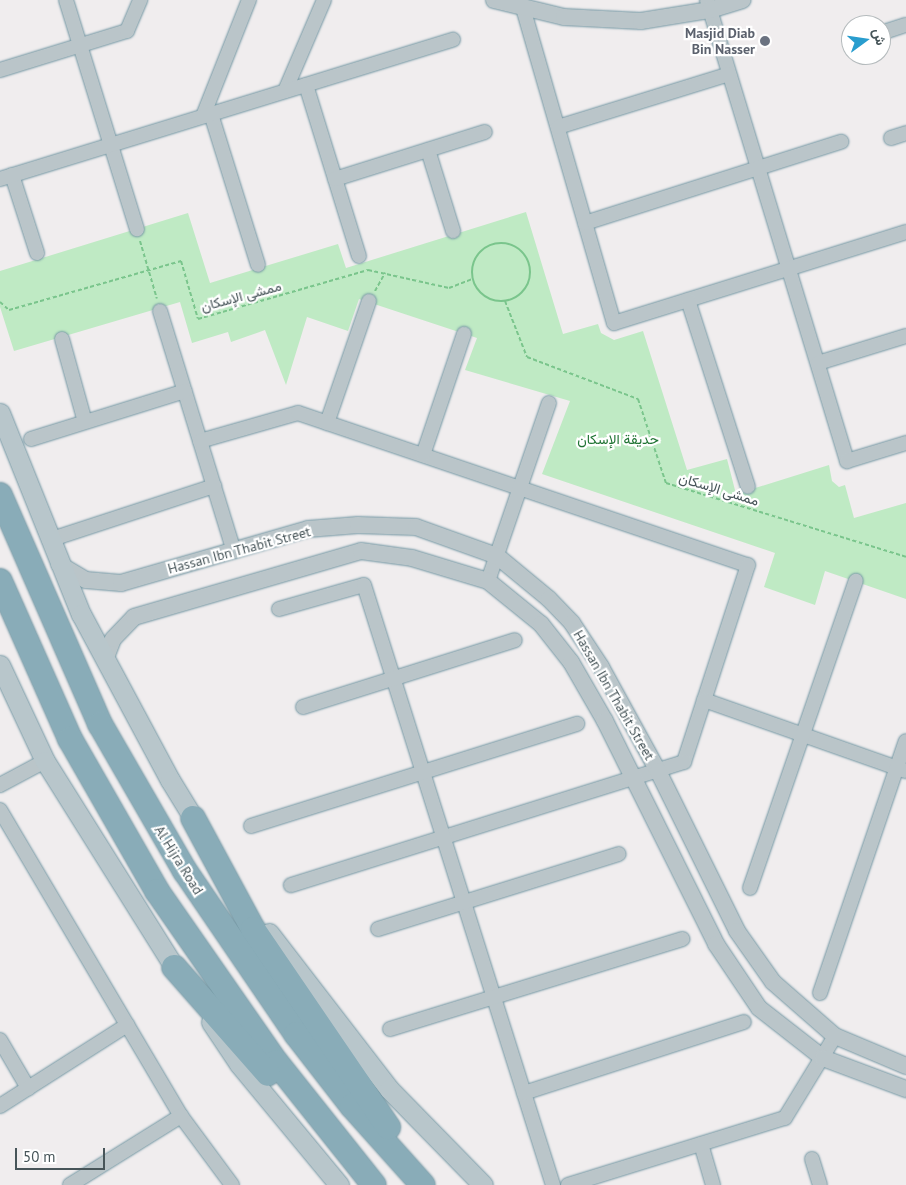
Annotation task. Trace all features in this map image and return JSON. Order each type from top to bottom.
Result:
[{"type":"highway","name":"Al Hijra Road","points":[[0,495],[100,724],[185,872],[302,1042],[352,1106],[423,1185]]},
{"type":"highway","points":[[0,581],[70,739],[156,891],[276,1062],[374,1185]]},
{"type":"highway","points":[[193,818],[253,929],[347,1070],[430,1185]]},
{"type":"highway","points":[[174,967],[284,1092],[358,1166]]},
{"type":"main road","points":[[0,413],[49,540],[105,660],[193,818],[274,941],[389,1089],[483,1185]]},
{"type":"main road","points":[[0,665],[45,761],[174,967],[239,1064],[339,1185]]},
{"type":"street","points":[[66,0],[137,229]]},
{"type":"street","points":[[0,70],[127,31],[140,0]]},
{"type":"street","points":[[249,0],[207,115],[258,265]]},
{"type":"street","points":[[285,92],[324,0]]},
{"type":"street","points":[[494,0],[564,17],[641,20],[709,5],[743,0]]},
{"type":"street","points":[[709,5],[847,461],[906,443]]},
{"type":"street","points":[[523,8],[614,323],[906,232]]},
{"type":"street","points":[[891,30],[906,25]]},
{"type":"street","points":[[37,253],[6,177],[453,40]]},
{"type":"street","points":[[558,127],[730,74]]},
{"type":"street","points":[[306,85],[359,256]]},
{"type":"street","points":[[335,179],[485,132]]},
{"type":"street","points":[[890,138],[906,133]]},
{"type":"street","points":[[585,223],[841,142]]},
{"type":"street","points":[[428,150],[452,231]]},
{"type":"street","points":[[688,300],[748,486]]},
{"type":"street","points":[[328,423],[369,301]]},
{"type":"street","points":[[160,311],[234,551]]},
{"type":"street","points":[[423,455],[464,334]]},
{"type":"street","points":[[818,363],[906,336]]},
{"type":"street","points":[[62,339],[85,422]]},
{"type":"street","points":[[30,439],[185,391]]},
{"type":"street","points":[[488,581],[549,403]]},
{"type":"street","points":[[200,441],[298,413],[748,565],[684,762],[291,886]]},
{"type":"street","points":[[49,540],[214,486]]},
{"type":"street","name":"Hassan Ibn Thabit Street","points":[[60,564],[86,580],[121,583],[308,529],[358,525],[416,527],[496,556],[549,598],[572,623],[601,667],[658,771],[737,931],[773,982],[835,1036],[906,1066]]},
{"type":"street","name":"Hassan Ibn Thabit Street","points":[[105,660],[112,639],[134,617],[361,551],[412,558],[488,581],[541,624],[571,662],[606,721],[716,944],[760,1008],[823,1058],[906,1089]]},
{"type":"street","points":[[750,888],[856,581]]},
{"type":"street","points":[[279,609],[364,585],[553,1185]]},
{"type":"street","points":[[303,707],[515,640]]},
{"type":"street","points":[[704,700],[901,769]]},
{"type":"street","points":[[252,826],[577,724]]},
{"type":"street","points":[[820,993],[901,769],[906,741]]},
{"type":"street","points":[[0,784],[45,761]]},
{"type":"street","points":[[0,810],[181,1116],[232,1185]]},
{"type":"street","points":[[378,929],[620,854]]},
{"type":"street","points":[[390,1030],[682,938]]},
{"type":"street","points":[[524,1092],[744,1022]]},
{"type":"street","points":[[0,1106],[127,1025]]},
{"type":"street","points":[[568,1185],[785,1118],[835,1036]]},
{"type":"street","points":[[0,1040],[28,1088]]},
{"type":"street","points":[[70,1185],[181,1116]]},
{"type":"street","points":[[701,1144],[713,1185]]},
{"type":"street","points":[[812,1160],[820,1185]]},
{"type":"path","points":[[137,229],[160,311]]},
{"type":"path","points":[[497,243],[517,248],[529,265],[530,279],[518,296],[505,301],[485,296],[473,279],[473,265],[484,248],[497,243]]},
{"type":"path","name":"ممشى الإسكان","points":[[0,302],[9,310],[182,261],[198,319],[368,270],[449,288],[473,279]]},
{"type":"path","points":[[369,301],[385,274]]},
{"type":"path","name":"ممشى الإسكان","points":[[505,301],[527,357],[638,399],[666,483],[906,557]]},
{"type":"green space","name":"حديقة الإسكان","points":[[526,212],[563,334],[598,324],[601,333],[614,340],[643,331],[687,470],[727,459],[736,494],[829,465],[832,481],[839,487],[845,485],[854,518],[906,503],[906,599],[825,571],[815,605],[764,587],[775,553],[542,474],[570,401],[465,370],[477,338],[359,299],[348,331],[307,317],[286,385],[265,330],[231,342],[228,332],[192,343],[180,302],[14,351],[0,307],[0,271],[188,213],[210,283],[338,244],[346,268]]},
{"type":"place","name":"Masjid Diab Bin Nasser","points":[[765,41]]}]
